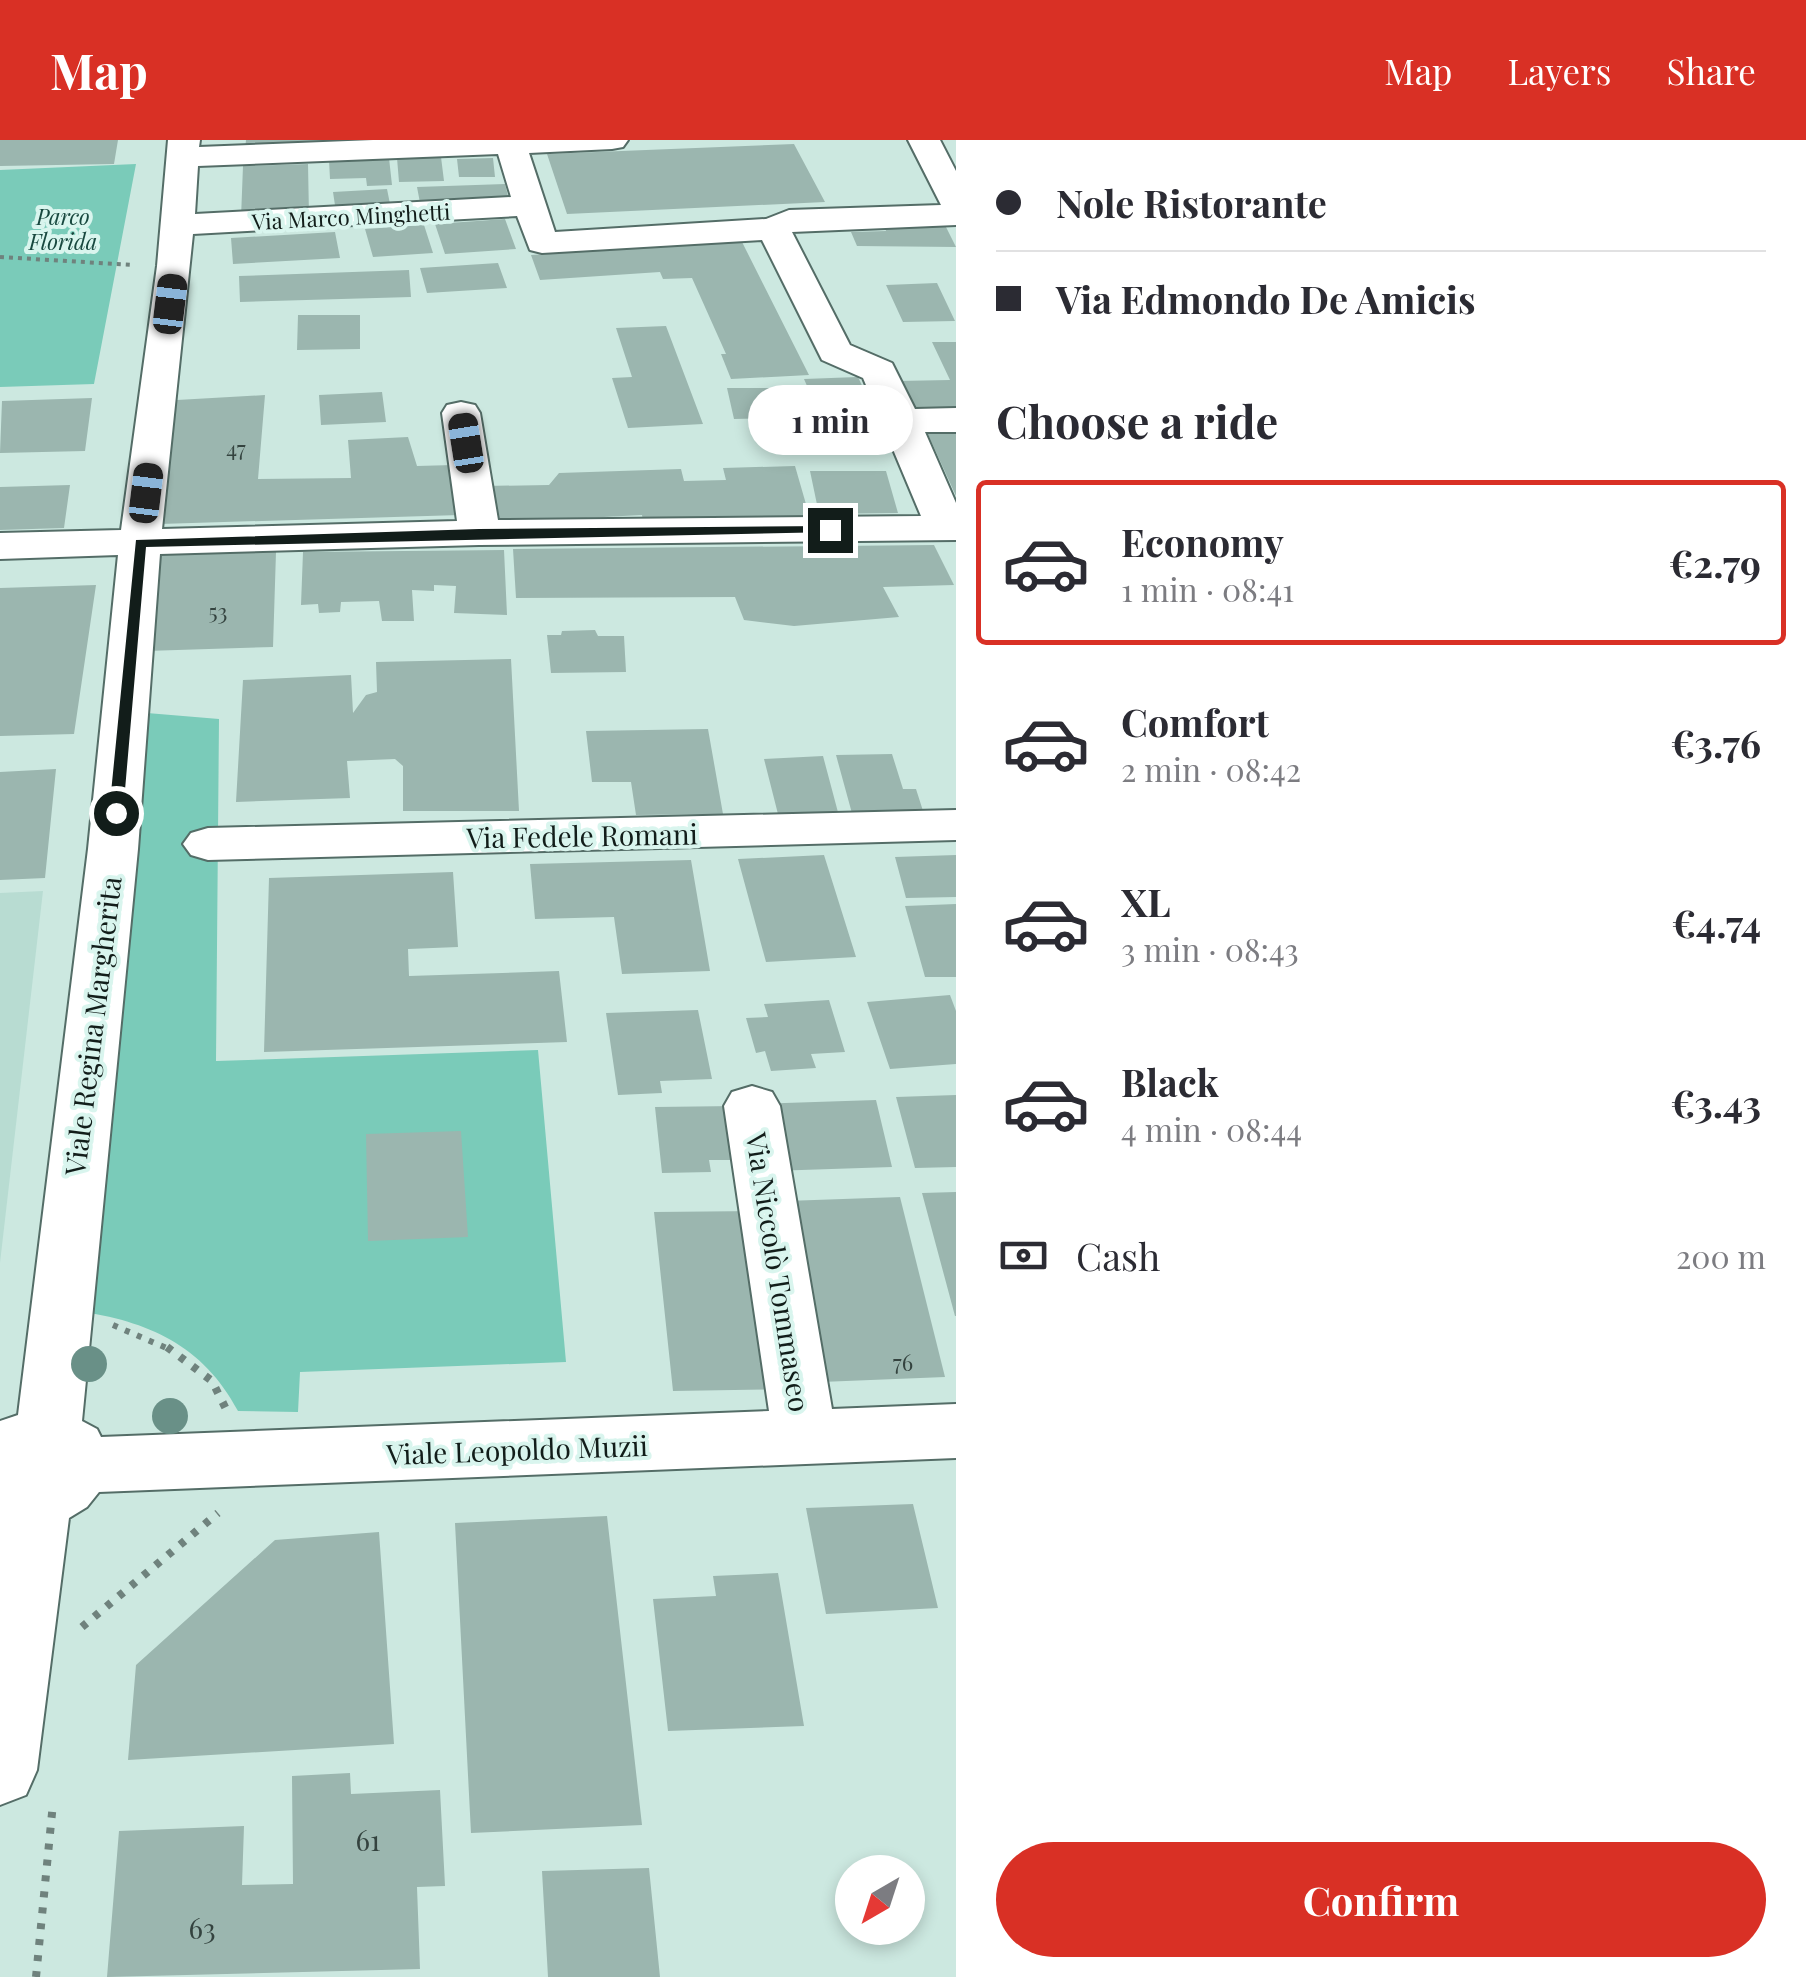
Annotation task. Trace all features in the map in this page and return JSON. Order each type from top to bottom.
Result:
[{"type":"street","points":[[183,148],[612,140]]},
{"type":"street","points":[[924,140],[956,203]]},
{"type":"street","points":[[511,144],[527,206],[542,243],[781,243],[825,255]]},
{"type":"street","name":"Viale Regina Margherita","points":[[28,1777],[33,1467],[113,848],[140,543],[183,148]]},
{"type":"street","name":"Via Marco Minghetti","points":[[175,246],[527,206]]},
{"type":"street","points":[[0,546],[479,533],[952,528],[879,371],[835,352],[781,243],[790,220],[956,214]]},
{"type":"street","points":[[461,412],[479,533]]},
{"type":"street","points":[[904,421],[956,420]]},
{"type":"street","name":"Via Fedele Romani","points":[[208,844],[956,826]]},
{"type":"street","name":"Via Niccolò Tommaseo","points":[[752,1106],[805,1438]]},
{"type":"street","name":"Viale Leopoldo Muzii","points":[[33,1467],[226,1482],[805,1438],[956,1431]]},
{"type":"path","points":[[0,257],[175,246]]},
{"type":"path","points":[[70,1637],[226,1482],[226,1402],[201,1372],[170,1346],[138,1331],[103,1322]]},
{"type":"path","points":[[28,1777],[36,1977]]},
{"type":"shaded area","points":[[43,891],[0,1263],[0,893]]},
{"type":"green space","name":"Parco Florida","points":[[136,164],[94,384],[0,387],[0,170]]},
{"type":"green space","points":[[147,713],[219,719],[216,1061],[538,1050],[566,1362],[300,1372],[298,1412],[238,1411],[208,1369],[171,1340],[127,1322],[77,1311]]},
{"type":"building","points":[[0,140],[118,140],[114,164],[0,166]]},
{"type":"building","points":[[246,140],[369,140],[369,147],[245,150]]},
{"type":"building","points":[[794,144],[825,202],[567,214],[547,154]]},
{"type":"building","points":[[441,157],[444,181],[399,182],[397,158]]},
{"type":"building","points":[[389,158],[392,185],[367,186],[366,178],[330,179],[329,160]]},
{"type":"building","points":[[493,158],[495,177],[459,177],[457,159]]},
{"type":"building","points":[[308,164],[309,216],[241,218],[243,166]]},
{"type":"building","points":[[505,184],[510,204],[421,208],[417,187]]},
{"type":"building","points":[[387,189],[391,209],[336,212],[333,192]]},
{"type":"building","points":[[505,219],[516,249],[445,254],[435,224]]},
{"type":"building","points":[[942,219],[956,247],[857,246],[851,232],[886,231],[882,221]]},
{"type":"building","points":[[424,225],[433,253],[373,257],[365,229]]},
{"type":"building","points":[[335,232],[340,258],[233,264],[231,238]]},
{"type":"building","points":[[742,242],[809,375],[731,379],[721,354],[726,354],[692,278],[663,279],[660,272],[540,280],[531,255]]},
{"type":"building","points":[[498,263],[507,288],[427,293],[420,268]]},
{"type":"building","points":[[409,270],[411,297],[240,302],[239,276]]},
{"type":"building","points":[[937,283],[955,321],[903,322],[886,285]]},
{"type":"building","points":[[298,315],[360,315],[360,349],[297,350]]},
{"type":"building","points":[[666,326],[703,424],[628,428],[612,378],[632,377],[616,328]]},
{"type":"building","points":[[932,342],[956,342],[956,414],[911,415],[897,381],[950,380]]},
{"type":"building","points":[[858,377],[894,452],[837,455],[804,379]]},
{"type":"building","points":[[727,388],[772,388],[781,418],[734,419]]},
{"type":"building","points":[[382,392],[386,422],[321,425],[319,395]]},
{"type":"building","points":[[265,395],[258,479],[351,478],[348,440],[408,437],[417,466],[453,465],[460,515],[160,524],[177,400]]},
{"type":"building","points":[[92,398],[85,451],[0,453],[2,401]]},
{"type":"building","points":[[956,429],[956,496],[926,430]]},
{"type":"building","points":[[795,466],[810,518],[643,521],[642,515],[489,523],[484,486],[549,485],[559,473],[681,469],[684,481],[726,480],[723,468]]},
{"type":"building","points":[[810,471],[886,471],[898,513],[819,514]]},
{"type":"building","points":[[70,485],[64,528],[0,530],[0,487]]},
{"type":"building","points":[[934,545],[954,585],[883,587],[899,617],[794,626],[744,620],[735,597],[516,598],[513,549]]},
{"type":"building","points":[[504,550],[507,615],[454,613],[456,586],[412,590],[414,621],[382,621],[379,601],[341,602],[340,612],[319,613],[318,604],[301,605],[303,552]]},
{"type":"building","points":[[276,552],[273,647],[146,651],[158,555]]},
{"type":"building","points":[[96,585],[74,734],[0,736],[0,588]]},
{"type":"building","points":[[595,630],[598,636],[624,636],[626,672],[551,673],[547,635]]},
{"type":"building","points":[[511,659],[519,811],[403,811],[403,766],[395,759],[347,761],[350,798],[236,802],[243,680],[351,675],[353,713],[366,695],[377,692],[376,662]]},
{"type":"building","points":[[708,729],[723,814],[636,815],[631,782],[592,782],[586,731]]},
{"type":"building","points":[[892,754],[903,789],[916,789],[924,814],[853,817],[836,755]]},
{"type":"building","points":[[823,756],[839,816],[779,818],[764,759]]},
{"type":"building","points":[[56,769],[45,878],[0,880],[0,772]]},
{"type":"building","points":[[824,855],[856,957],[766,962],[738,859]]},
{"type":"building","points":[[956,855],[956,897],[906,898],[895,857]]},
{"type":"building","points":[[691,860],[710,971],[622,974],[614,917],[535,919],[530,864]]},
{"type":"building","points":[[453,872],[458,947],[408,949],[409,976],[559,971],[567,1042],[264,1052],[269,878]]},
{"type":"building","points":[[956,904],[956,977],[925,977],[905,906]]},
{"type":"building","points":[[950,995],[956,1011],[956,1064],[890,1069],[867,1002]]},
{"type":"building","points":[[829,1000],[845,1052],[811,1054],[816,1068],[771,1071],[765,1051],[756,1053],[746,1018],[768,1017],[764,1004]]},
{"type":"building","points":[[698,1010],[712,1079],[660,1081],[662,1093],[618,1095],[606,1013]]},
{"type":"building","points":[[956,1095],[956,1167],[915,1168],[896,1097]]},
{"type":"building","points":[[876,1100],[892,1167],[771,1171],[758,1104]]},
{"type":"building","points":[[736,1106],[743,1160],[709,1160],[711,1172],[662,1173],[655,1107]]},
{"type":"building","points":[[461,1131],[468,1237],[368,1241],[366,1134]]},
{"type":"building","points":[[956,1192],[956,1316],[955,1316],[922,1193]]},
{"type":"building","points":[[900,1197],[945,1377],[821,1382],[786,1201]]},
{"type":"building","points":[[759,1211],[786,1389],[673,1391],[654,1212]]},
{"type":"building","points":[[913,1504],[938,1608],[826,1614],[806,1508]]},
{"type":"building","points":[[607,1516],[642,1825],[471,1833],[455,1523]]},
{"type":"building","points":[[379,1532],[394,1744],[128,1760],[136,1665],[275,1540]]},
{"type":"building","points":[[778,1573],[804,1726],[668,1731],[653,1599],[716,1596],[713,1576]]},
{"type":"building","points":[[350,1773],[351,1794],[440,1790],[445,1886],[417,1887],[420,1969],[107,1977],[119,1831],[244,1826],[242,1885],[293,1884],[292,1776]]},
{"type":"building","points":[[649,1868],[660,1977],[548,1977],[542,1871]]},
{"type":"route","points":[[116,813],[140,543],[479,533],[830,530]]}]
